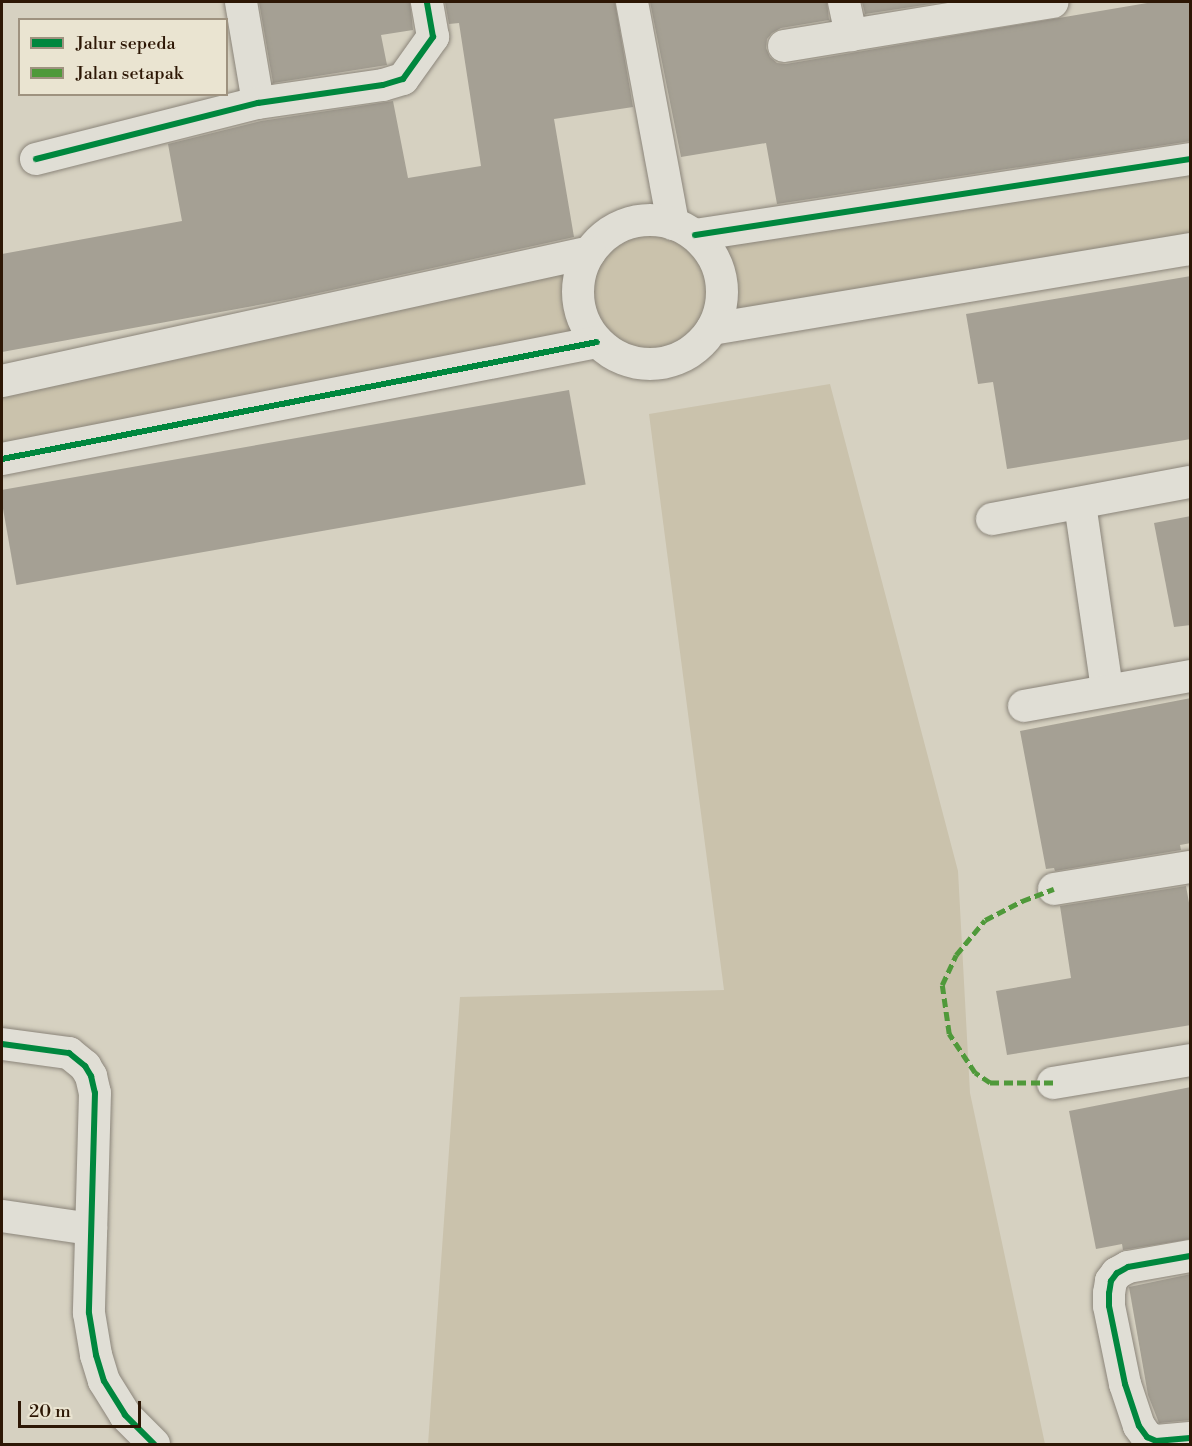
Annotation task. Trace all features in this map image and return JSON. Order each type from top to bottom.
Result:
[{"type":"street","points":[[242,2],[258,104]]},
{"type":"street","points":[[36,159],[258,104],[383,85],[403,79],[433,38],[427,2]]},
{"type":"street","points":[[632,2],[684,230],[716,262],[722,296],[712,329],[701,344],[685,355],[668,362],[649,364],[630,361],[612,354],[597,342],[584,322],[578,298],[580,274],[590,252],[606,235],[627,224],[650,220],[684,230],[1191,159]]},
{"type":"street","points":[[844,2],[851,35]]},
{"type":"street","points":[[784,46],[1052,2]]},
{"type":"street","points":[[712,329],[1191,249]]},
{"type":"street","points":[[2,381],[590,252]]},
{"type":"street","points":[[2,459],[597,342]]},
{"type":"street","points":[[992,519],[1191,482]]},
{"type":"street","points":[[1080,504],[1107,689]]},
{"type":"street","points":[[1024,706],[1107,689],[1191,676]]},
{"type":"street","points":[[1054,889],[1191,867]]},
{"type":"street","points":[[2,1044],[69,1053],[85,1066],[91,1076],[95,1093],[89,1313],[96,1355],[104,1381],[120,1406],[154,1444]]},
{"type":"street","points":[[1053,1083],[1191,1060]]},
{"type":"street","points":[[2,1216],[91,1229]]},
{"type":"street","points":[[1191,1256],[1128,1267],[1117,1273],[1111,1281],[1109,1293],[1109,1306],[1125,1384],[1139,1426],[1148,1437],[1156,1441],[1191,1438]]},
{"type":"shaded area","points":[[1190,159],[1190,249],[713,329],[701,344],[685,355],[667,362],[649,364],[630,361],[612,354],[597,342],[2,459],[2,381],[590,252],[606,235],[627,224],[650,220],[673,224]]},
{"type":"shaded area","points":[[830,384],[958,871],[970,1093],[1045,1444],[428,1444],[460,997],[724,990],[649,414]]},
{"type":"building","points":[[259,2],[410,2],[413,30],[381,35],[387,65],[273,83]]},
{"type":"building","points":[[445,2],[615,2],[633,107],[554,119],[574,237],[291,299],[2,352],[2,254],[182,221],[168,144],[261,121],[393,101],[408,178],[481,166],[459,23],[449,24]]},
{"type":"building","points":[[650,2],[827,2],[829,20],[781,28],[767,39],[766,48],[770,57],[777,63],[786,64],[1153,2],[1191,2],[1191,141],[777,204],[766,143],[681,157]]},
{"type":"building","points":[[862,2],[944,2],[865,14]]},
{"type":"building","points":[[1191,276],[1191,439],[1007,469],[993,382],[978,384],[966,314]]},
{"type":"building","points":[[569,390],[586,485],[16,585],[2,503],[2,490]]},
{"type":"building","points":[[1191,516],[1191,625],[1174,627],[1154,523]]},
{"type":"building","points":[[1191,698],[1191,843],[1180,845],[1181,850],[1055,871],[1054,868],[1046,869],[1020,731]]},
{"type":"building","points":[[1186,886],[1191,914],[1191,1025],[1007,1055],[996,991],[1071,978],[1060,906]]},
{"type":"building","points":[[1191,1087],[1191,1239],[1123,1250],[1122,1244],[1096,1249],[1069,1111]]},
{"type":"building","points":[[1191,1274],[1191,1420],[1159,1423],[1148,1395],[1129,1287]]},
{"type":"marked path","points":[[1053,1083],[990,1083],[975,1073],[949,1034],[942,985],[956,955],[985,920],[1022,901],[1054,889]]},
{"type":"cycle path","points":[[36,159],[258,103],[383,85],[403,79],[433,37],[427,2]]},
{"type":"cycle path","points":[[695,235],[1190,159]]},
{"type":"cycle path","points":[[2,459],[597,342]]},
{"type":"cycle path","points":[[2,1044],[69,1053],[85,1066],[91,1076],[95,1093],[89,1313],[96,1355],[104,1381],[125,1415],[154,1444]]},
{"type":"cycle path","points":[[1190,1256],[1128,1267],[1117,1273],[1111,1281],[1109,1293],[1109,1306],[1125,1384],[1139,1426],[1147,1437],[1156,1441],[1190,1438]]}]
